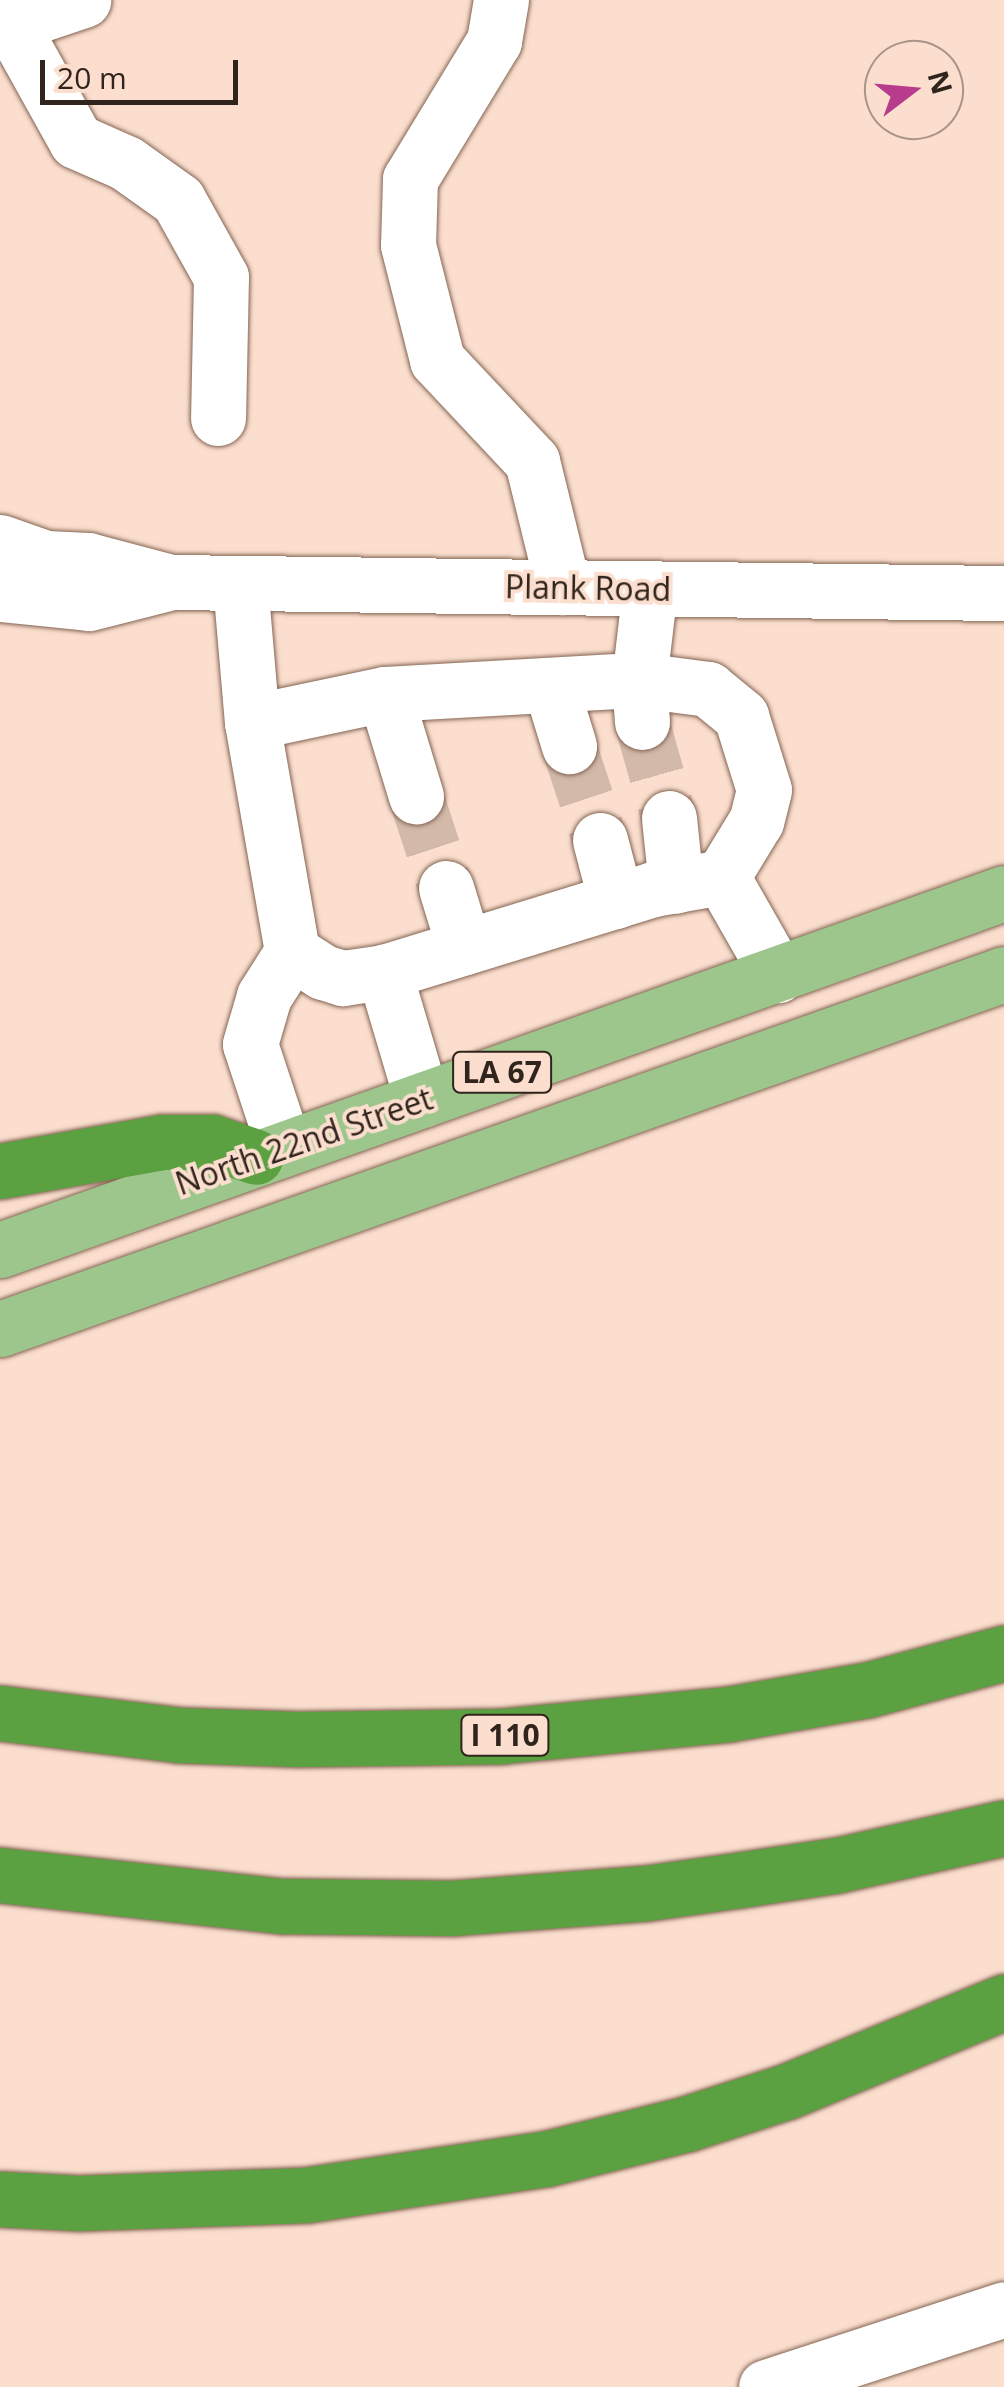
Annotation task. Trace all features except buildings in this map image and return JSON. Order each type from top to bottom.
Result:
[{"type":"highway","points":[[0,1170],[163,1142],[212,1142],[270,1152]]},
{"type":"highway","name":"I 110","points":[[0,1713],[178,1735],[298,1739],[502,1736],[728,1714],[867,1690],[1004,1652]]},
{"type":"highway","points":[[0,1875],[283,1906],[452,1908],[647,1892],[838,1866],[1004,1828]]},
{"type":"highway","points":[[0,2199],[79,2203],[306,2195],[545,2159],[686,2124],[788,2091],[1004,2002]]},
{"type":"main road","name":"North 22nd Street","points":[[0,1250],[1004,893]]},
{"type":"main road","name":"LA 67","points":[[0,1329],[1004,974]]},
{"type":"street","points":[[83,0],[6,26],[76,141],[126,163],[178,200],[221,276],[218,418]]},
{"type":"street","points":[[501,0],[494,41],[410,179],[408,245],[437,360],[532,461],[563,587]]},
{"type":"street","name":"Plank Road","points":[[0,542],[46,558],[88,560],[171,582],[1004,594]]},
{"type":"street","name":"Plank Road","points":[[0,568],[88,560]]},
{"type":"street","name":"Plank Road","points":[[0,594],[89,604],[171,582]]},
{"type":"street","points":[[240,583],[252,722],[292,952],[264,996],[250,1044],[270,1152]]},
{"type":"street","points":[[640,701],[650,588]]},
{"type":"street","points":[[252,722],[385,694],[551,687],[640,701],[708,689],[741,716],[764,790],[756,821],[699,882],[616,901],[384,972],[343,978],[323,972],[292,952]]},
{"type":"street","points":[[551,687],[569,746]]},
{"type":"street","points":[[385,694],[416,796]]},
{"type":"street","points":[[669,818],[699,882],[778,975]]},
{"type":"street","points":[[600,840],[616,901]]},
{"type":"street","points":[[446,888],[464,947]]},
{"type":"street","points":[[384,972],[422,1100]]},
{"type":"street","points":[[778,2385],[1004,2310]]},
{"type":"tunnel","points":[[642,722],[669,818]]},
{"type":"tunnel","points":[[569,746],[600,840]]},
{"type":"tunnel","points":[[416,796],[446,888]]}]
